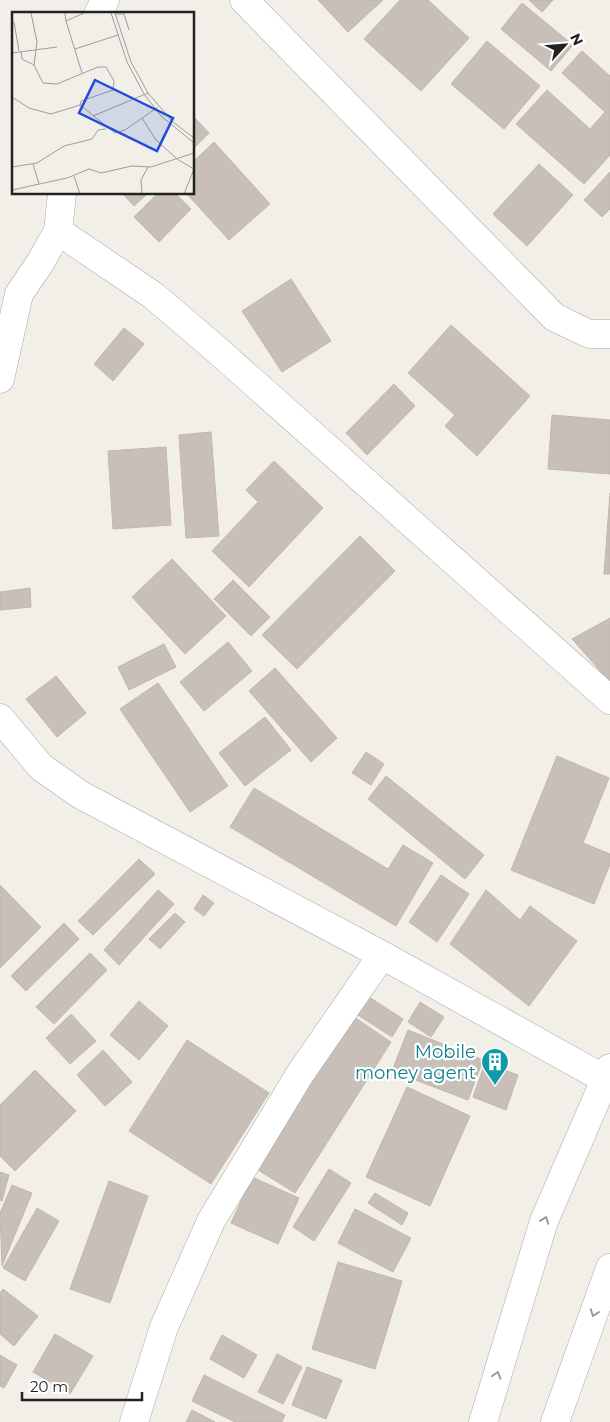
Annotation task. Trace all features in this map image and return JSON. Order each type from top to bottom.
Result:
[{"type":"street","points":[[99,12],[106,0]]},
{"type":"street","points":[[244,0],[554,317],[589,334],[610,334]]},
{"type":"street","points":[[0,378],[19,294],[40,263],[58,231],[62,195]]},
{"type":"street","points":[[58,231],[154,296],[610,700]]},
{"type":"street","points":[[0,718],[41,767],[81,795],[608,1076],[544,1221],[483,1422]]},
{"type":"street","points":[[134,1422],[164,1327],[210,1221],[300,1074],[382,955]]},
{"type":"street","points":[[555,1422],[610,1268]]},
{"type":"building","points":[[318,0],[383,0],[348,32]]},
{"type":"building","points":[[400,0],[428,0],[469,38],[421,91],[364,39]]},
{"type":"building","points":[[529,0],[553,0],[542,12]]},
{"type":"building","points":[[522,3],[573,45],[551,71],[501,29]]},
{"type":"building","points":[[487,41],[540,86],[504,129],[451,84]]},
{"type":"building","points":[[582,51],[610,76],[610,155],[584,184],[516,124],[547,90],[590,129],[605,112],[562,73]]},
{"type":"building","points":[[195,118],[209,133],[195,147]]},
{"type":"building","points":[[214,142],[270,204],[229,240],[188,195],[195,195],[195,160]]},
{"type":"building","points":[[539,164],[573,195],[527,246],[493,214]]},
{"type":"building","points":[[610,172],[610,209],[602,217],[584,200]]},
{"type":"building","points":[[124,195],[146,195],[134,206]]},
{"type":"building","points":[[156,195],[177,195],[191,209],[159,242],[134,217]]},
{"type":"building","points":[[291,279],[331,341],[282,372],[242,311]]},
{"type":"building","points":[[451,325],[530,396],[477,456],[445,426],[455,415],[408,373]]},
{"type":"building","points":[[124,328],[144,344],[113,381],[94,364]]},
{"type":"building","points":[[394,384],[415,406],[367,455],[346,433]]},
{"type":"building","points":[[552,415],[610,420],[610,474],[548,469]]},
{"type":"building","points":[[211,432],[219,536],[186,538],[179,435]]},
{"type":"building","points":[[166,447],[171,525],[113,529],[108,451]]},
{"type":"building","points":[[274,461],[323,508],[249,587],[212,551],[258,502],[246,490]]},
{"type":"building","points":[[610,493],[610,574],[604,574]]},
{"type":"building","points":[[360,536],[395,571],[297,669],[262,635]]},
{"type":"building","points":[[172,559],[226,616],[185,654],[132,597]]},
{"type":"building","points":[[233,580],[270,617],[251,636],[214,599]]},
{"type":"building","points":[[30,588],[31,607],[0,610],[0,592]]},
{"type":"building","points":[[610,618],[610,682],[572,639]]},
{"type":"building","points":[[228,642],[252,671],[204,711],[180,682]]},
{"type":"building","points":[[164,644],[176,667],[129,690],[118,667]]},
{"type":"building","points":[[275,668],[337,738],[311,762],[249,691]]},
{"type":"building","points":[[56,676],[86,713],[57,737],[26,699]]},
{"type":"building","points":[[158,683],[228,786],[190,812],[120,709]]},
{"type":"building","points":[[265,717],[291,750],[245,786],[219,753]]},
{"type":"building","points":[[366,752],[384,764],[371,785],[352,773]]},
{"type":"building","points":[[557,756],[609,778],[583,843],[610,854],[610,864],[594,904],[511,870]]},
{"type":"building","points":[[386,776],[484,855],[465,879],[368,799]]},
{"type":"building","points":[[254,788],[388,869],[403,845],[433,863],[396,926],[230,827]]},
{"type":"building","points":[[139,859],[155,874],[93,935],[78,921]]},
{"type":"building","points":[[441,875],[469,894],[437,942],[409,922]]},
{"type":"building","points":[[0,885],[41,927],[0,968]]},
{"type":"building","points":[[158,890],[174,904],[119,965],[104,950]]},
{"type":"building","points":[[486,890],[520,920],[530,906],[577,941],[529,1006],[450,944]]},
{"type":"building","points":[[203,895],[214,903],[204,916],[194,909]]},
{"type":"building","points":[[175,913],[185,922],[160,949],[149,939]]},
{"type":"building","points":[[64,923],[79,939],[26,991],[11,976]]},
{"type":"building","points":[[90,953],[107,970],[54,1024],[36,1007]]},
{"type":"building","points":[[369,997],[403,1019],[392,1037],[358,1015]]},
{"type":"building","points":[[139,1001],[168,1026],[139,1060],[110,1035]]},
{"type":"building","points":[[420,1002],[444,1017],[431,1037],[408,1022]]},
{"type":"building","points":[[71,1014],[96,1041],[70,1064],[46,1038]]},
{"type":"building","points":[[351,1015],[391,1042],[295,1193],[255,1168]]},
{"type":"building","points":[[408,1030],[483,1060],[468,1100],[392,1071]]},
{"type":"building","points":[[187,1040],[269,1093],[211,1184],[129,1131]]},
{"type":"building","points":[[103,1050],[132,1082],[105,1106],[77,1075]]},
{"type":"building","name":"Mobile money agent","points":[[485,1063],[518,1075],[506,1110],[473,1097]]},
{"type":"building","points":[[35,1070],[76,1111],[15,1171],[0,1156],[0,1105]]},
{"type":"building","points":[[407,1087],[470,1116],[430,1206],[366,1177]]},
{"type":"building","points":[[329,1169],[351,1183],[314,1241],[293,1227]]},
{"type":"building","points":[[0,1172],[9,1175],[2,1201],[0,1200]]},
{"type":"building","points":[[252,1177],[299,1198],[278,1244],[231,1223]]},
{"type":"building","points":[[109,1181],[148,1196],[110,1303],[70,1289]]},
{"type":"building","points":[[12,1185],[32,1193],[2,1266],[0,1213]]},
{"type":"building","points":[[375,1193],[408,1213],[402,1225],[368,1203]]},
{"type":"building","points":[[37,1208],[59,1221],[25,1281],[3,1268]]},
{"type":"building","points":[[355,1209],[411,1238],[393,1272],[338,1243]]},
{"type":"building","points":[[338,1262],[402,1281],[375,1369],[312,1349]]},
{"type":"building","points":[[3,1289],[38,1316],[14,1346],[0,1334],[0,1293]]},
{"type":"building","points":[[55,1334],[93,1356],[70,1394],[33,1372]]},
{"type":"building","points":[[222,1335],[257,1355],[244,1378],[210,1359]]},
{"type":"building","points":[[277,1354],[302,1367],[283,1404],[258,1392]]},
{"type":"building","points":[[0,1355],[17,1365],[4,1388],[0,1386]]},
{"type":"building","points":[[307,1367],[342,1380],[326,1419],[292,1405]]},
{"type":"building","points":[[204,1375],[285,1415],[282,1422],[235,1422],[192,1401]]},
{"type":"building","points":[[192,1410],[215,1422],[186,1422]]},
{"type":"place","name":"Mobile money agent","points":[[495,1086]]}]
